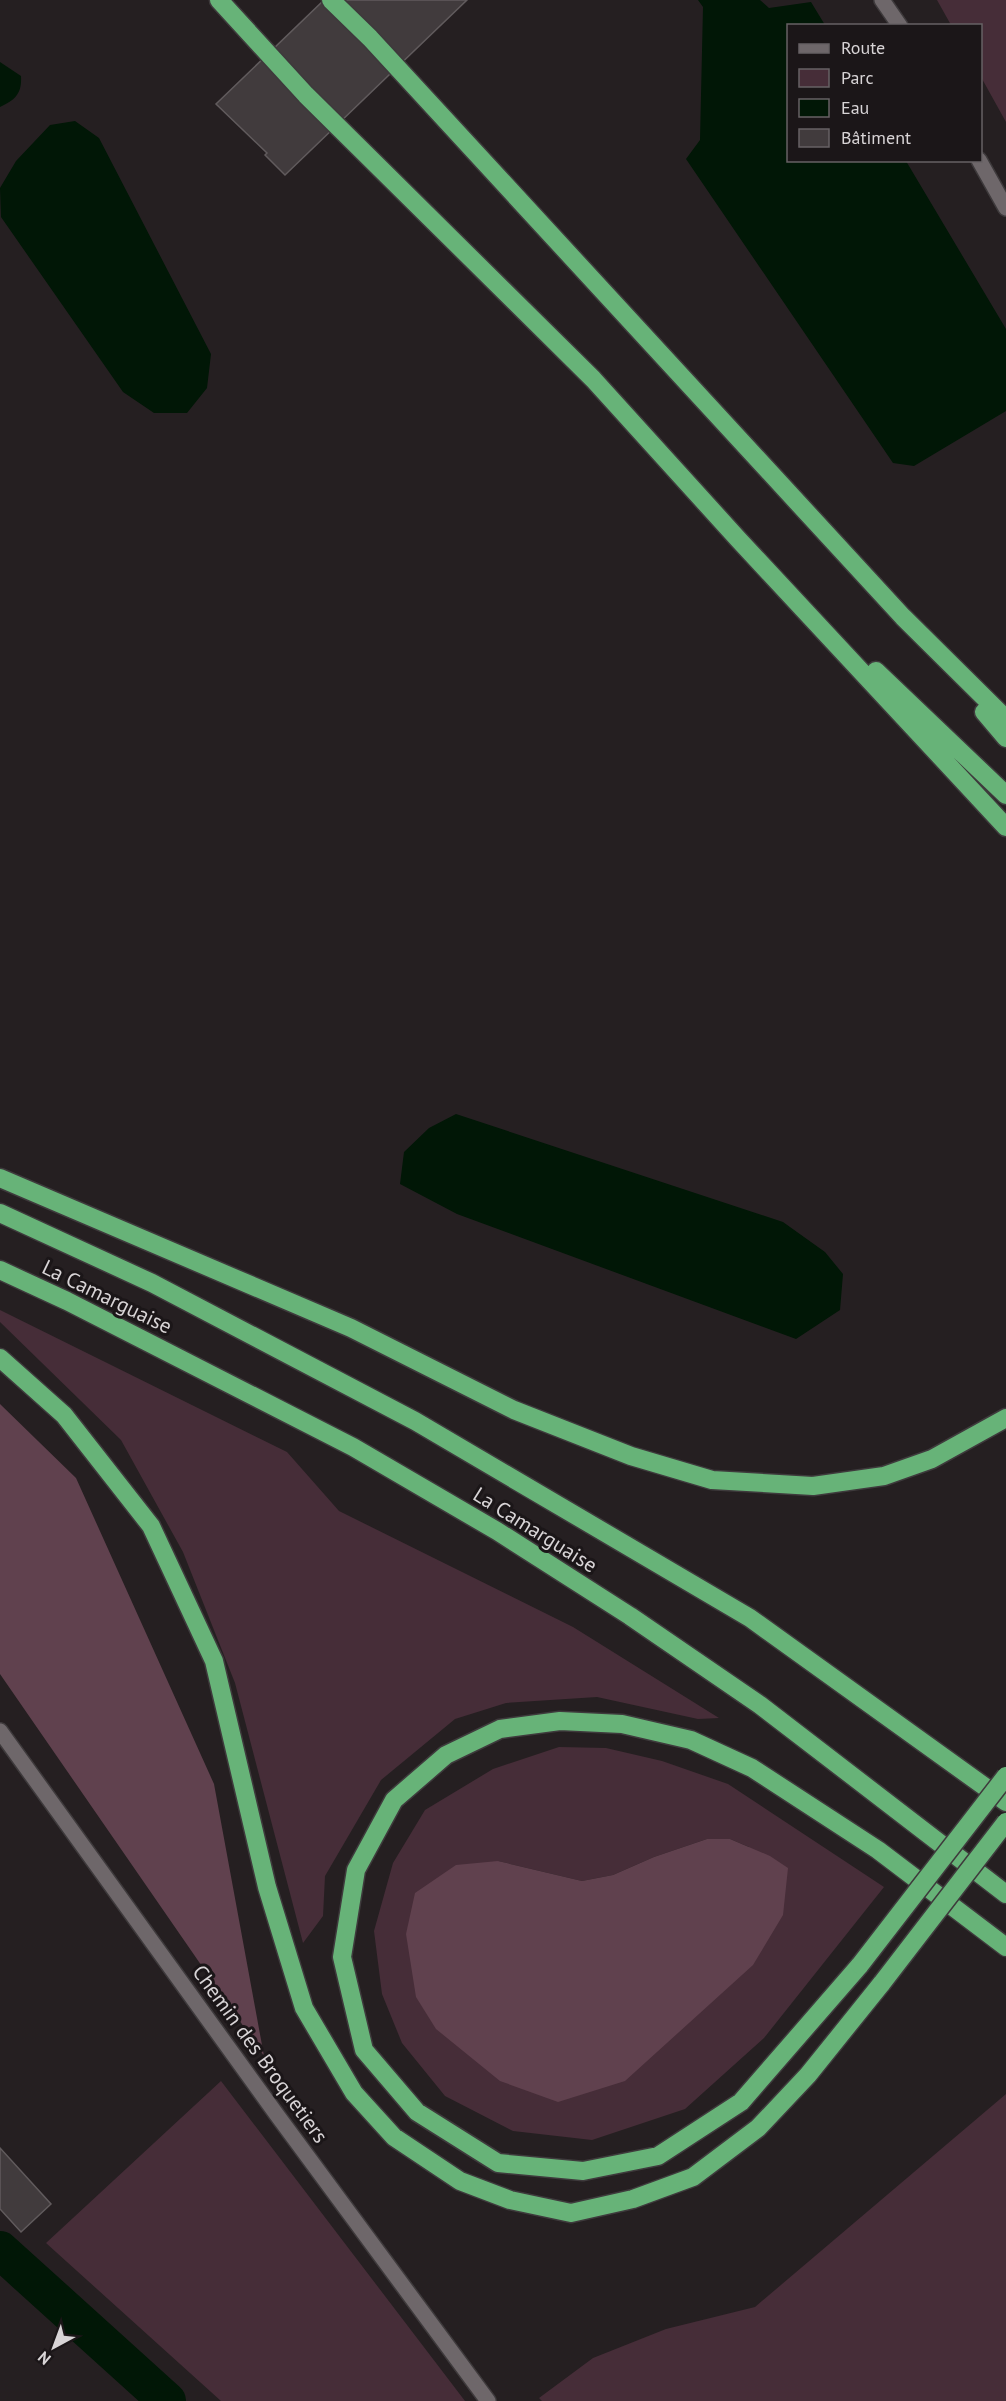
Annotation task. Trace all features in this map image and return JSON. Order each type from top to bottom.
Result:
[{"type":"highway","points":[[219,0],[306,95],[592,379],[1006,827]]},
{"type":"highway","points":[[332,0],[370,38],[903,617],[1006,738]]},
{"type":"highway","points":[[738,539],[1006,795]]},
{"type":"highway","points":[[903,617],[1006,719]]},
{"type":"highway","points":[[0,1178],[351,1328],[514,1410],[631,1456],[712,1480],[813,1486],[884,1476],[932,1459],[1006,1418]]},
{"type":"highway","name":"La Camarguaise","points":[[0,1213],[152,1283],[415,1420],[750,1618],[1006,1802]]},
{"type":"highway","name":"La Camarguaise","points":[[0,1270],[67,1301],[353,1447],[497,1532],[630,1616],[760,1705],[1006,1894]]},
{"type":"highway","points":[[0,1358],[64,1415],[151,1526],[214,1661],[267,1887],[304,2008],[354,2093],[394,2137],[459,2181],[510,2200],[571,2213],[633,2199],[693,2177],[758,2128],[808,2075],[1006,1822]]},
{"type":"highway","points":[[1006,1776],[860,1965],[741,2102],[658,2156],[583,2171],[498,2163],[417,2112],[364,2050],[342,1957],[356,1870],[394,1800],[446,1755],[489,1734],[500,1729],[560,1721],[622,1724],[691,1740],[752,1768],[878,1850],[1006,1947]]},
{"type":"street","points":[[882,0],[899,24]]},
{"type":"street","points":[[980,162],[1006,208]]},
{"type":"street","name":"Chemin des Broquetiers","points":[[0,1731],[277,2115],[488,2401]]},
{"type":"green space","points":[[937,0],[1006,0],[1006,122],[982,79],[982,24],[950,24]]},
{"type":"green space","points":[[0,1310],[287,1452],[339,1511],[573,1627],[719,1718],[698,1719],[597,1697],[506,1703],[455,1719],[381,1780],[325,1876],[323,1916],[303,1943],[235,1683],[183,1552],[121,1440],[0,1322]]},
{"type":"green space","points":[[559,1747],[606,1748],[662,1761],[728,1784],[884,1887],[764,2038],[685,2109],[592,2140],[513,2131],[445,2096],[402,2043],[382,1994],[374,1931],[393,1863],[425,1810],[493,1769]],"holes":[[[707,1839],[730,1839],[749,1847],[406,1934],[498,1861],[582,1881],[613,1875],[654,1857]]]},
{"type":"green space","points":[[221,2081],[465,2401],[221,2401],[46,2243]]},
{"type":"green space","points":[[1006,2094],[1006,2401],[542,2401],[539,2398],[593,2358],[666,2329],[755,2307]]},
{"type":"shaded area","points":[[0,1404],[76,1478],[214,1784],[264,2056],[0,1674]]},
{"type":"shaded area","points":[[707,1839],[730,1839],[770,1856],[788,1868],[783,1915],[753,1965],[625,2081],[558,2102],[500,2081],[436,2029],[416,1997],[406,1934],[415,1893],[456,1865],[498,1861],[582,1881],[613,1875],[654,1857]]},
{"type":"water","points":[[698,0],[760,0],[769,8],[811,2],[824,24],[787,24],[787,162],[907,162],[1006,329],[1006,411],[914,466],[893,463],[686,159],[700,140],[703,7]]},
{"type":"water","points":[[0,62],[21,76],[21,82],[16,96],[0,107]]},
{"type":"water","points":[[75,121],[99,138],[211,354],[207,388],[187,413],[154,413],[123,392],[1,217],[0,188],[16,161],[50,125]]},
{"type":"water","points":[[456,1114],[783,1222],[825,1252],[843,1274],[840,1310],[796,1339],[457,1214],[400,1184],[404,1152],[429,1128]]},
{"type":"building","points":[[324,0],[467,0],[285,175],[265,155],[267,153],[216,104]]},
{"type":"building","points":[[0,2148],[51,2204],[21,2232],[0,2209]]},
{"type":"waterway","points":[[0,2250],[167,2401]]}]
